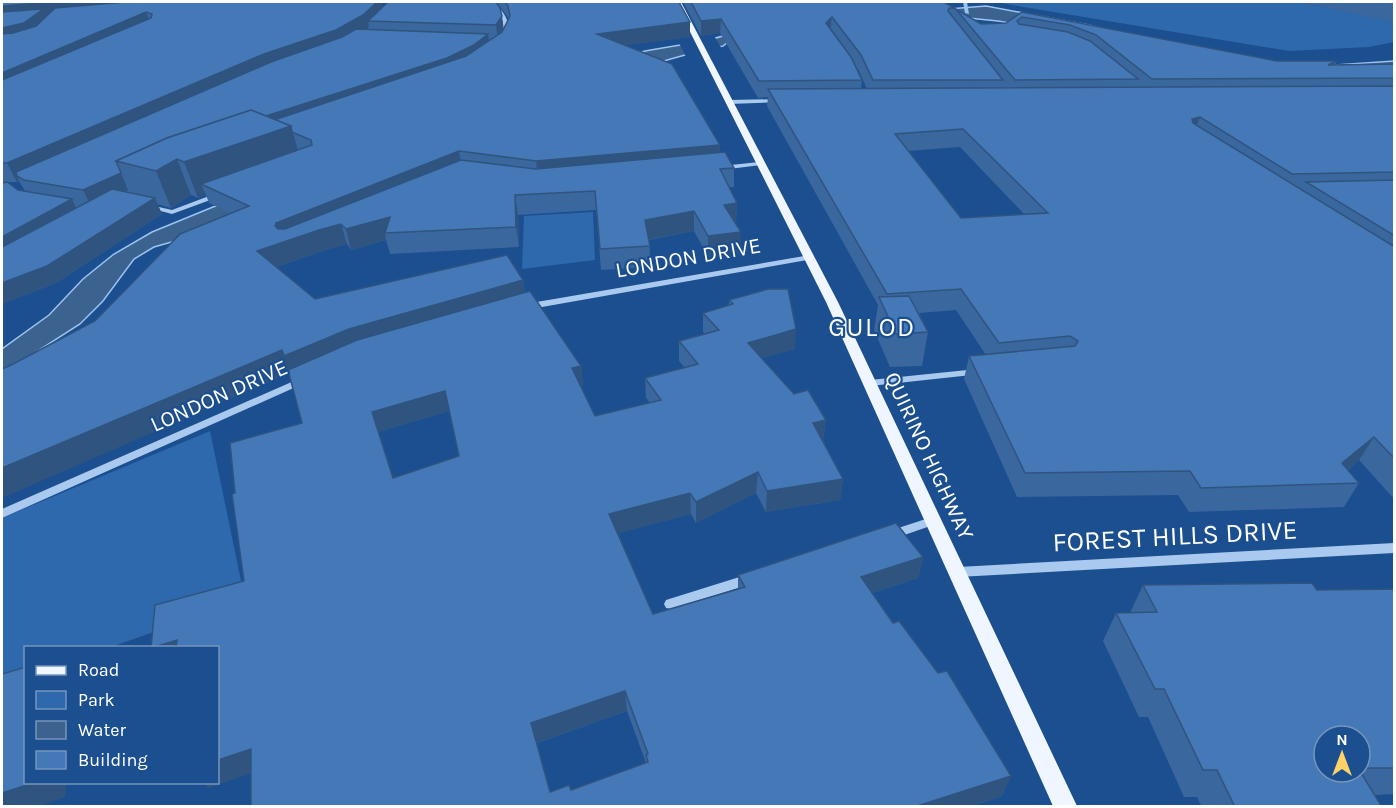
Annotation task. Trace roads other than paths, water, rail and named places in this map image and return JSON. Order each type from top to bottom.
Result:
[{"type":"main road","name":"QUIRINO HIGHWAY","points":[[678,2],[759,164],[810,257],[935,520],[1065,807]]},
{"type":"street","points":[[493,2],[506,21],[508,30],[502,42]]},
{"type":"street","points":[[729,102],[787,101]]},
{"type":"street","points":[[715,168],[759,164]]},
{"type":"street","points":[[142,205],[172,212],[226,192]]},
{"type":"street","name":"LONDON DRIVE","points":[[519,309],[541,302],[810,257]]},
{"type":"street","points":[[870,383],[984,372]]},
{"type":"street","name":"LONDON DRIVE","points":[[2,514],[316,374]]},
{"type":"street","points":[[880,538],[935,520]]},
{"type":"street","name":"FOREST HILLS DRIVE","points":[[958,572],[1395,548]]},
{"type":"street","points":[[671,604],[759,576]]},
{"type":"water","points":[[986,6],[1089,25],[1172,46],[1305,67],[1394,61],[1394,73],[1312,75],[998,21],[927,14],[794,29],[786,33],[728,42],[723,46],[649,65],[578,90],[207,236],[189,237],[154,247],[134,259],[103,301],[80,324],[2,374],[2,349],[49,315],[83,279],[114,254],[152,232],[213,207],[288,181],[334,169],[385,145],[475,116],[553,83],[593,75],[597,64],[614,58],[703,41],[741,31],[770,29],[767,26],[791,21],[875,14],[912,7],[935,10]]},
{"type":"waterway","points":[[965,2],[967,13]]},
{"type":"district","name":"GULOD","points":[[872,327]]}]
